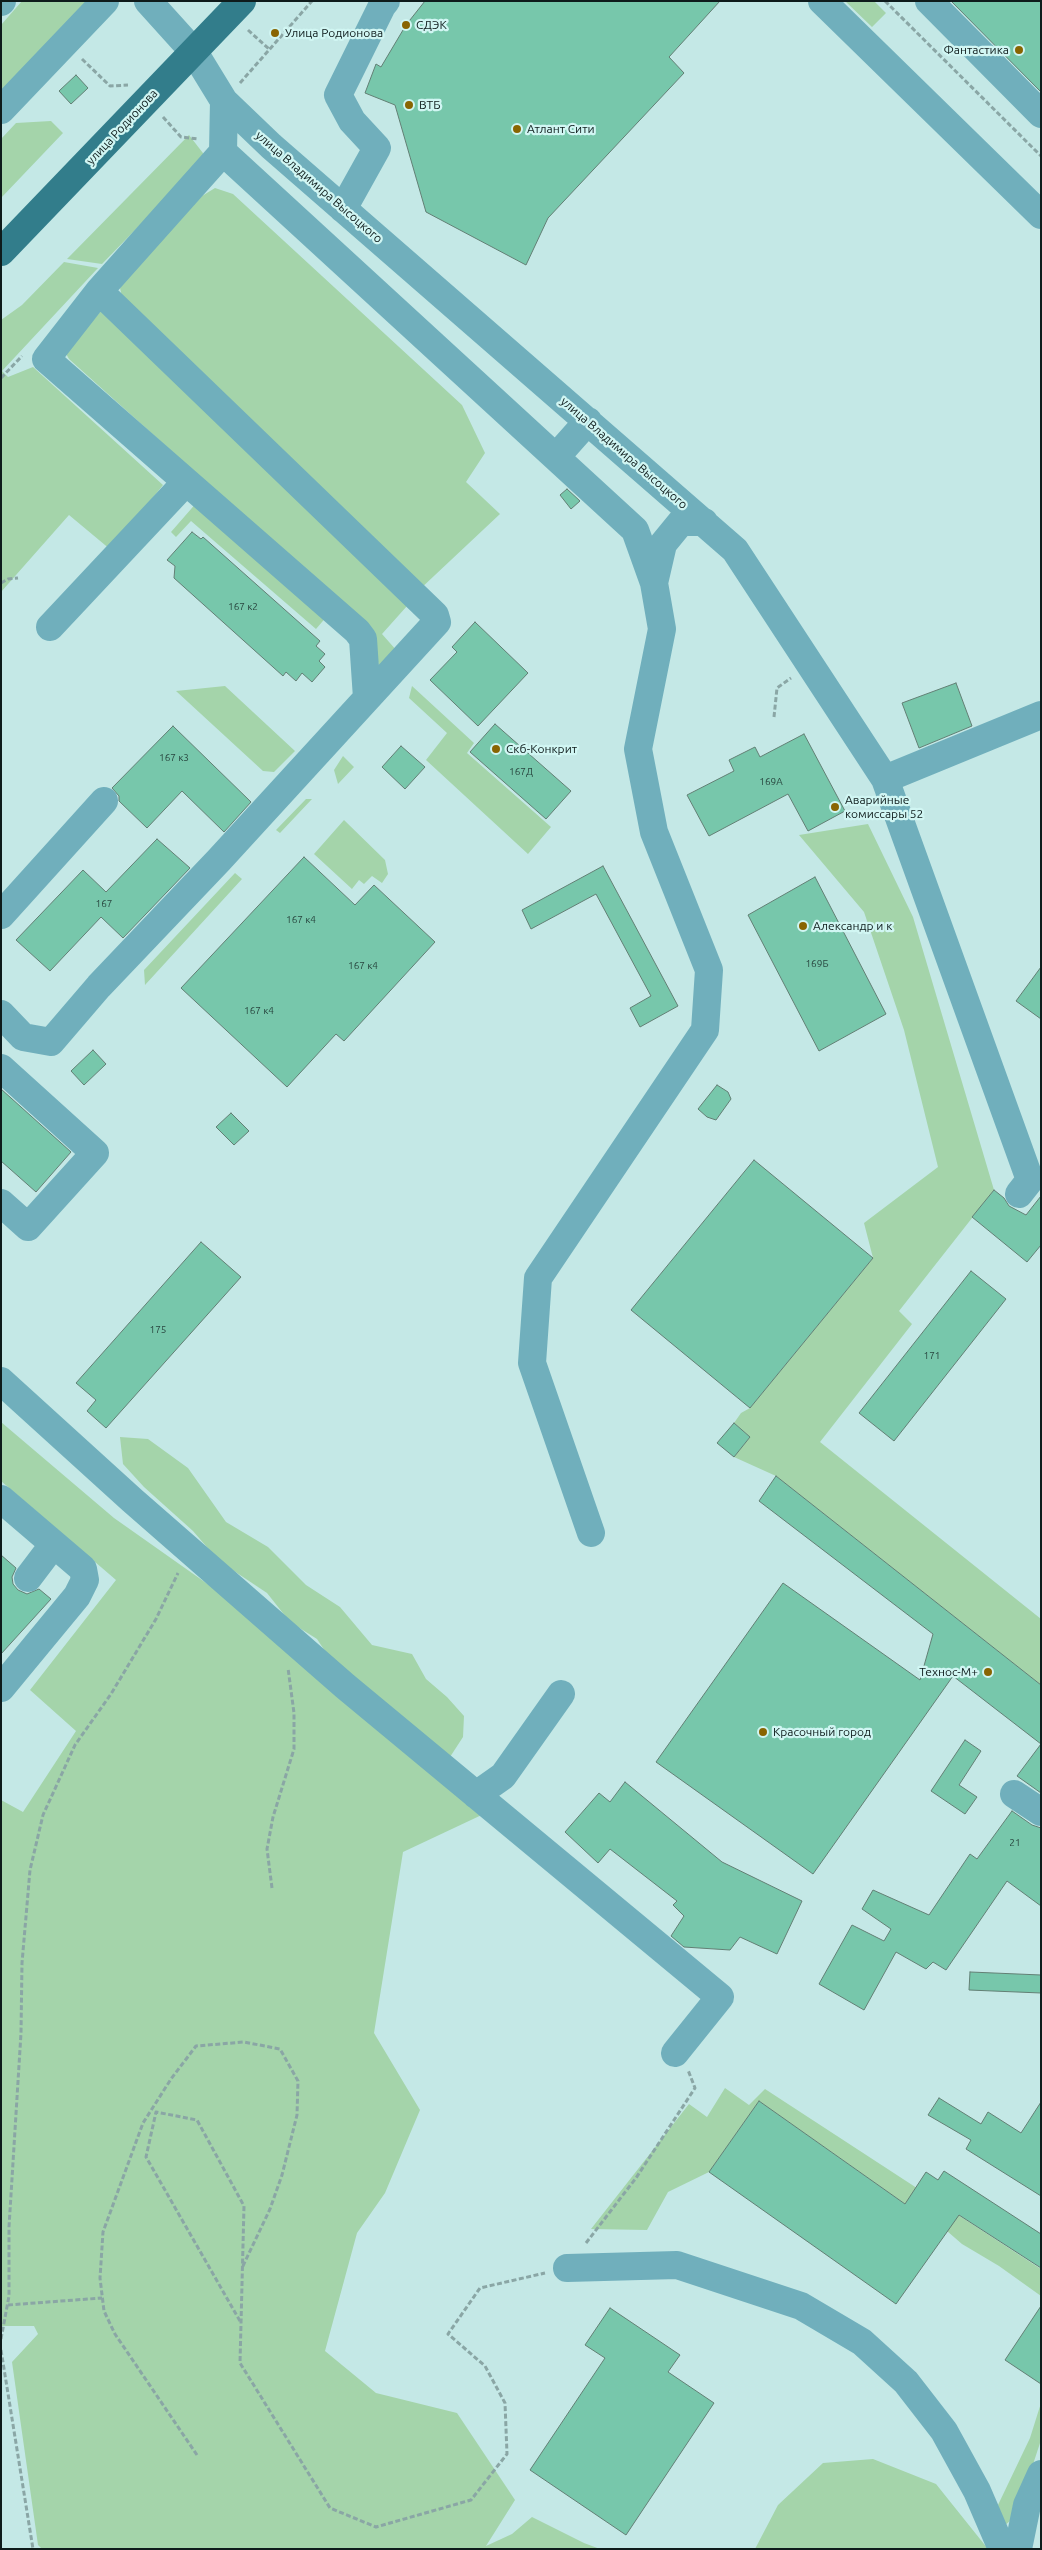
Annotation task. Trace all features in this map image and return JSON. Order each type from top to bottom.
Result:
[{"type":"main road","name":"улица Родионова","points":[[1,252],[242,1]]},
{"type":"street","points":[[1,110],[105,1]]},
{"type":"street","name":"улица Владимира Высоцкого","points":[[148,1],[194,52],[224,101],[343,209],[735,550],[885,779],[1030,1180],[1019,1194]]},
{"type":"street","points":[[343,209],[377,148],[352,121],[338,95],[386,1]]},
{"type":"street","points":[[822,1],[1041,214]]},
{"type":"street","points":[[929,1],[1041,114]]},
{"type":"street","points":[[224,101],[223,152],[99,291],[46,359],[356,631],[363,639],[367,698]]},
{"type":"street","points":[[223,152],[635,530],[654,582],[662,629],[638,749],[654,832],[709,970],[705,1030],[538,1278],[532,1363],[592,1533]]},
{"type":"street","points":[[1,1014],[23,1037],[50,1042],[99,986],[213,867],[437,622],[435,615],[99,291]]},
{"type":"street","points":[[556,457],[588,421]]},
{"type":"street","points":[[50,627],[186,482]]},
{"type":"street","points":[[654,582],[663,544],[681,522],[704,522]]},
{"type":"street","points":[[885,779],[1041,714]]},
{"type":"street","points":[[1,914],[104,801]]},
{"type":"street","points":[[1,1068],[95,1153],[28,1227],[1,1203]]},
{"type":"street","points":[[1,1381],[132,1500],[289,1637],[720,1997],[677,2050]]},
{"type":"street","points":[[1,1499],[83,1569],[85,1580],[77,1596],[1,1688]]},
{"type":"street","points":[[28,1578],[54,1545]]},
{"type":"street","points":[[476,1795],[503,1776],[561,1694]]},
{"type":"street","points":[[1014,1794],[1041,1812]]},
{"type":"street","points":[[566,2268],[677,2265],[801,2306],[862,2342],[906,2382],[944,2431],[977,2491],[1002,2549]]},
{"type":"street","points":[[1018,2549],[1027,2505],[1041,2474]]},
{"type":"path","points":[[224,101],[312,1]]},
{"type":"path","points":[[885,1],[1041,156]]},
{"type":"path","points":[[1,583],[8,579],[18,578]]},
{"type":"path","points":[[774,717],[777,688],[811,666]]},
{"type":"path","points":[[1,2338],[8,2305],[9,2226],[21,2033],[22,1964],[30,1870],[43,1815],[75,1745],[110,1694],[156,1618],[179,1574],[174,1566]]},
{"type":"path","points":[[272,1888],[267,1849],[273,1817],[294,1749],[294,1714],[286,1640],[289,1637]]},
{"type":"path","points":[[197,2455],[115,2334],[104,2311],[100,2278],[103,2232],[143,2123],[171,2079],[196,2046],[244,2042],[280,2049],[298,2081],[297,2115],[282,2174],[270,2209],[241,2270]]},
{"type":"path","points":[[240,2321],[146,2157],[156,2112],[197,2120],[244,2206],[240,2363],[330,2508],[376,2527],[471,2500],[507,2454],[505,2403],[485,2366],[448,2334],[480,2288],[566,2268],[636,2178],[695,2088],[677,2050]]},
{"type":"path","points":[[8,2305],[102,2298]]},
{"type":"path","points":[[1,2350],[33,2549]]},
{"type":"green space","points":[[22,1],[88,1],[1,91],[1,25]]},
{"type":"green space","points":[[845,1],[874,1],[886,13],[872,27]]},
{"type":"green space","points":[[51,121],[63,133],[1,198],[1,139],[16,123]]},
{"type":"green space","points":[[189,135],[206,157],[102,264],[67,259]]},
{"type":"green space","points":[[215,188],[233,194],[462,405],[485,453],[466,482],[500,514],[418,591],[124,305],[120,288],[127,274],[202,196]]},
{"type":"green space","points":[[64,262],[98,268],[2,371],[8,377],[33,367],[163,485],[111,550],[69,515],[1,592],[1,320],[22,305]]},
{"type":"green space","points":[[101,311],[407,606],[382,634],[397,651],[380,679],[375,634],[69,359],[65,352]]},
{"type":"green space","points":[[198,501],[328,615],[316,629],[191,521],[176,537],[171,532]]},
{"type":"green space","points":[[225,686],[295,751],[274,772],[263,771],[176,691]]},
{"type":"green space","points":[[412,686],[474,743],[467,753],[551,827],[528,854],[426,760],[447,733],[409,698]]},
{"type":"green space","points":[[343,756],[354,767],[338,784],[334,770]]},
{"type":"green space","points":[[306,799],[312,799],[280,833],[276,830]]},
{"type":"green space","points":[[344,820],[385,860],[388,874],[382,883],[372,876],[364,884],[359,880],[352,889],[314,854]]},
{"type":"green space","points":[[868,824],[913,917],[994,1190],[899,1311],[912,1324],[820,1442],[1041,1619],[1041,1685],[776,1476],[734,1457],[750,1437],[734,1423],[741,1413],[750,1408],[873,1258],[864,1223],[938,1167],[904,1030],[864,912],[799,835]]},
{"type":"green space","points":[[235,873],[242,879],[145,985],[144,970]]},
{"type":"green space","points":[[1,1422],[114,1518],[243,1609],[329,1657],[317,1639],[290,1622],[267,1593],[219,1561],[193,1531],[144,1487],[123,1464],[120,1437],[148,1439],[188,1468],[226,1522],[268,1547],[306,1585],[340,1607],[372,1645],[412,1654],[426,1679],[447,1697],[464,1716],[463,1737],[450,1757],[488,1812],[403,1852],[374,2033],[420,2110],[385,2193],[357,2233],[325,2351],[376,2393],[457,2413],[515,2500],[486,2546],[512,2534],[532,2517],[600,2549],[42,2549],[38,2545],[12,2362],[38,2334],[34,2326],[1,2326],[1,1800],[23,1812],[76,1731],[30,1690],[116,1580],[1,1481]]},
{"type":"green space","points":[[725,2088],[749,2105],[765,2089],[1041,2269],[1041,2296],[999,2266],[962,2244],[940,2225],[918,2213],[759,2101],[709,2172],[668,2192],[647,2230],[591,2229],[689,2104],[707,2117]]},
{"type":"green space","points":[[1041,2403],[1041,2440],[1016,2516],[1004,2526],[998,2505],[1030,2438]]},
{"type":"green space","points":[[873,2459],[936,2484],[988,2549],[755,2549],[778,2505],[823,2463]]},
{"type":"building","name":"Атлант Сити","points":[[425,1],[720,1],[669,57],[684,73],[548,218],[526,265],[426,212],[395,105],[365,93],[376,64],[381,67],[406,25]]},
{"type":"building","name":"Фантастика","points":[[951,1],[1041,1],[1041,92]]},
{"type":"building","points":[[76,75],[88,88],[71,104],[59,91]]},
{"type":"building","points":[[567,489],[580,501],[571,509],[560,495]]},
{"type":"building","points":[[192,532],[201,539],[203,537],[320,641],[316,646],[325,654],[319,661],[325,667],[312,682],[302,673],[296,681],[286,672],[283,676],[174,578],[175,566],[167,560]]},
{"type":"building","points":[[475,622],[528,673],[478,726],[430,680],[457,652],[452,647]]},
{"type":"building","points":[[956,683],[972,726],[919,748],[902,703]]},
{"type":"building","points":[[495,724],[571,791],[546,819],[470,752]]},
{"type":"building","points":[[173,726],[251,802],[224,832],[182,791],[147,828],[119,801],[119,796],[112,788]]},
{"type":"building","points":[[804,734],[845,811],[808,831],[788,794],[709,836],[687,795],[734,771],[729,760],[755,747],[760,757]]},
{"type":"building","points":[[401,746],[425,767],[405,789],[382,767]]},
{"type":"building","points":[[157,839],[190,868],[123,938],[101,917],[50,971],[16,940],[83,870],[106,892]]},
{"type":"building","points":[[304,857],[355,905],[374,885],[435,942],[344,1041],[336,1034],[287,1087],[181,988]]},
{"type":"building","points":[[603,866],[678,1006],[640,1027],[630,1008],[651,996],[596,894],[531,929],[522,910]]},
{"type":"building","points":[[815,877],[886,1014],[819,1051],[748,915]]},
{"type":"building","points":[[1041,967],[1041,1019],[1016,1001]]},
{"type":"building","points":[[93,1050],[106,1064],[84,1085],[71,1071]]},
{"type":"building","points":[[717,1085],[728,1092],[731,1099],[716,1120],[707,1117],[698,1109]]},
{"type":"building","points":[[1,1089],[71,1152],[36,1192],[1,1161]]},
{"type":"building","points":[[231,1113],[249,1131],[234,1145],[216,1127]]},
{"type":"building","points":[[754,1160],[873,1258],[750,1408],[631,1310]]},
{"type":"building","points":[[994,1190],[1004,1198],[1009,1206],[1026,1215],[1041,1196],[1041,1245],[1027,1262],[972,1217]]},
{"type":"building","points":[[201,1242],[241,1277],[106,1428],[87,1411],[96,1400],[76,1383]]},
{"type":"building","points":[[971,1271],[1006,1299],[894,1441],[859,1413]]},
{"type":"building","points":[[734,1423],[750,1437],[734,1457],[717,1443]]},
{"type":"building","points":[[776,1476],[1041,1685],[1041,1744],[953,1676],[813,1874],[656,1762],[783,1583],[920,1680],[933,1634],[759,1501]]},
{"type":"building","points":[[1,1555],[16,1568],[12,1577],[13,1584],[18,1590],[27,1594],[39,1589],[51,1599],[1,1654]]},
{"type":"building","points":[[965,1740],[981,1751],[959,1785],[977,1797],[965,1814],[931,1791]]},
{"type":"building","points":[[1041,1744],[1041,1793],[1017,1776]]},
{"type":"building","points":[[625,1782],[722,1862],[802,1901],[777,1954],[740,1937],[730,1950],[684,1947],[671,1936],[684,1916],[673,1905],[677,1901],[610,1849],[598,1863],[565,1832],[599,1793],[610,1802]]},
{"type":"building","points":[[1012,1811],[1032,1825],[1041,1828],[1041,1906],[1007,1881],[946,1970],[933,1962],[926,1969],[896,1952],[864,2010],[819,1984],[852,1925],[884,1941],[891,1929],[862,1909],[873,1890],[929,1915],[970,1854],[977,1859]]},
{"type":"building","points":[[970,1972],[1041,1975],[1041,1993],[969,1990]]},
{"type":"building","points":[[939,2098],[981,2124],[988,2112],[1021,2133],[1041,2102],[1041,2196],[966,2149],[971,2140],[928,2115]]},
{"type":"building","points":[[759,2101],[905,2204],[926,2172],[938,2180],[944,2171],[1041,2234],[1041,2268],[959,2215],[896,2304],[709,2172]]},
{"type":"building","points":[[1041,2306],[1041,2384],[1005,2360]]},
{"type":"building","points":[[610,2308],[680,2355],[668,2372],[714,2403],[626,2535],[530,2470],[605,2358],[585,2345]]},
{"type":"place","name":"СДЭК","points":[[406,25]]},
{"type":"place","name":"Улица Родионова","points":[[275,33]]},
{"type":"place","name":"Фантастика","points":[[1019,50]]},
{"type":"place","name":"ВТБ","points":[[409,105]]},
{"type":"place","name":"Атлант Сити","points":[[517,129]]},
{"type":"place","name":"Скб-Конкрит","points":[[496,749]]},
{"type":"place","name":"Аварийные комиссары 52","points":[[835,807]]},
{"type":"place","name":"Александр и к","points":[[803,926]]},
{"type":"place","name":"Технос-М+","points":[[988,1672]]},
{"type":"place","name":"Красочный город","points":[[763,1732]]}]
